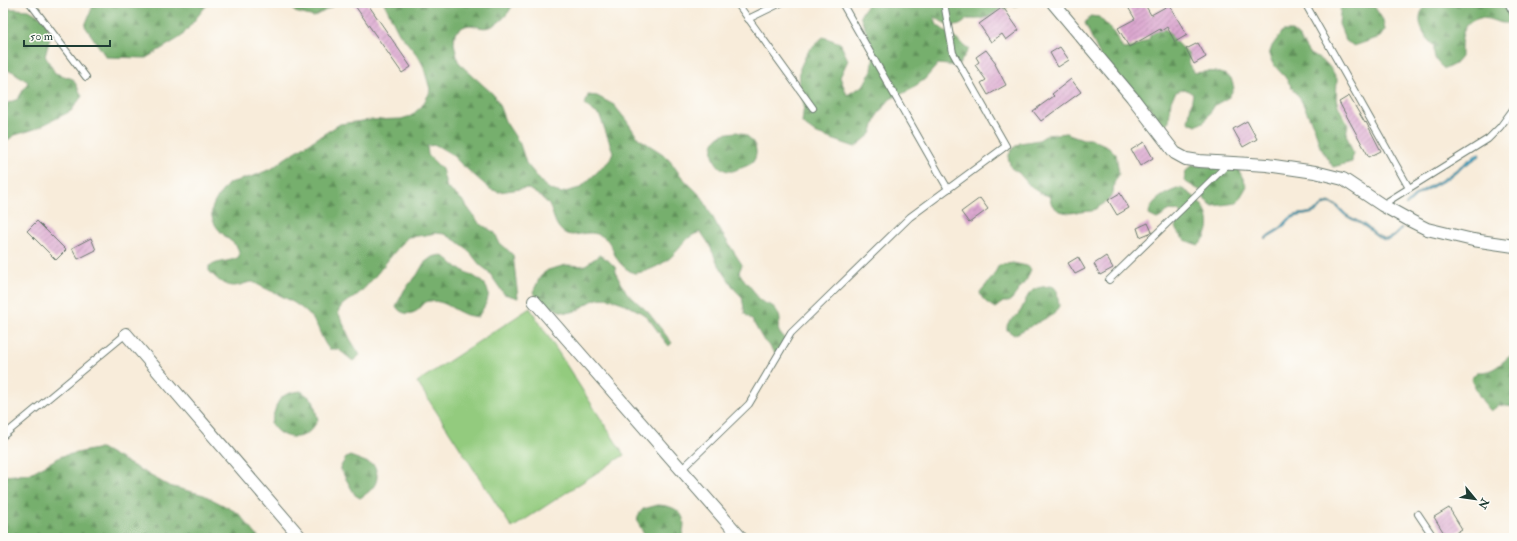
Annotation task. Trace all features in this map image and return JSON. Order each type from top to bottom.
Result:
[{"type":"street","points":[[1053,3],[1132,97],[1175,153],[1186,159],[1267,165],[1315,172],[1336,177],[1343,179],[1382,205],[1427,229],[1473,240],[1514,246]]},
{"type":"street","points":[[534,301],[741,538]]},
{"type":"street","points":[[126,334],[301,538]]},
{"type":"lane","points":[[30,3],[86,77]]},
{"type":"lane","points":[[737,3],[813,108]]},
{"type":"lane","points":[[748,18],[781,3]]},
{"type":"lane","points":[[842,3],[948,189]]},
{"type":"lane","points":[[682,469],[749,404],[791,332],[910,217],[1006,146],[953,53],[944,3]]},
{"type":"lane","points":[[1305,3],[1409,188]]},
{"type":"lane","points":[[1508,3],[1514,15]]},
{"type":"lane","points":[[1382,205],[1488,139],[1500,127],[1514,108]]},
{"type":"lane","points":[[1109,280],[1229,162]]},
{"type":"lane","points":[[3,436],[126,334]]},
{"type":"lane","points":[[1418,514],[1434,538]]},
{"type":"green space","points":[[94,3],[211,3],[206,6],[181,37],[146,58],[106,57],[85,26]]},
{"type":"green space","points":[[290,3],[338,3],[314,17],[295,12]]},
{"type":"green space","points":[[384,3],[513,3],[507,14],[490,27],[485,28],[470,25],[461,28],[455,33],[454,43],[458,61],[493,94],[498,102],[505,121],[520,144],[526,163],[544,185],[551,190],[561,193],[580,188],[609,161],[613,152],[600,116],[585,105],[588,95],[597,96],[614,105],[638,138],[663,154],[681,176],[702,197],[719,229],[742,265],[739,272],[757,297],[763,302],[772,306],[778,313],[780,321],[778,329],[786,340],[777,354],[764,341],[752,320],[745,314],[742,297],[735,290],[717,262],[709,244],[701,232],[686,240],[671,257],[662,264],[639,273],[634,273],[622,265],[615,255],[611,245],[600,235],[588,233],[573,235],[563,232],[556,223],[549,205],[545,200],[527,188],[499,192],[490,189],[453,155],[436,145],[427,146],[428,155],[442,169],[447,188],[462,200],[479,223],[495,233],[499,242],[513,255],[518,298],[504,294],[488,271],[480,265],[468,250],[445,234],[435,233],[408,237],[370,282],[356,296],[344,304],[338,312],[350,339],[360,355],[353,361],[338,349],[329,349],[314,321],[302,308],[286,298],[253,282],[231,286],[226,285],[216,278],[209,271],[209,266],[239,257],[239,250],[219,230],[214,223],[212,216],[214,204],[229,183],[254,176],[273,168],[284,159],[340,124],[370,120],[401,119],[411,116],[422,106],[429,94],[430,89],[423,65],[418,56],[399,33]]},
{"type":"green space","points":[[868,3],[1021,3],[1016,6],[1011,5],[1007,7],[1001,15],[982,19],[967,19],[963,23],[955,26],[946,24],[934,16],[937,25],[969,49],[958,66],[938,64],[925,79],[908,91],[890,99],[878,114],[871,134],[855,147],[817,134],[802,123],[804,105],[799,86],[800,68],[808,51],[823,37],[840,43],[848,60],[840,77],[847,95],[863,86],[872,70],[874,52],[860,16]]},
{"type":"green space","points":[[1341,3],[1372,3],[1383,20],[1385,30],[1380,37],[1354,46],[1346,41],[1339,24]]},
{"type":"green space","points":[[1429,3],[1500,3],[1505,6],[1514,7],[1514,21],[1510,23],[1502,23],[1481,18],[1469,23],[1462,36],[1461,57],[1455,64],[1445,69],[1435,59],[1434,46],[1425,35],[1421,27],[1421,13]]},
{"type":"green space","points":[[3,8],[29,10],[46,20],[50,38],[45,56],[55,73],[73,79],[82,96],[71,111],[35,129],[15,135],[3,143],[3,105],[18,99],[28,82],[12,71],[3,70]]},
{"type":"green space","points":[[1090,16],[1099,17],[1113,31],[1123,49],[1132,48],[1149,39],[1155,22],[1170,33],[1189,55],[1189,65],[1195,73],[1218,72],[1227,75],[1231,78],[1234,88],[1229,97],[1215,105],[1205,121],[1196,126],[1188,122],[1193,94],[1185,89],[1176,92],[1171,100],[1169,121],[1162,128],[1155,122],[1154,115],[1149,107],[1140,100],[1101,58],[1085,23]]},
{"type":"green space","points":[[1283,31],[1292,31],[1299,37],[1309,53],[1326,63],[1337,79],[1336,99],[1348,125],[1346,134],[1353,153],[1352,162],[1333,167],[1320,147],[1315,129],[1302,102],[1285,77],[1273,64],[1269,55],[1272,46]]},
{"type":"green space","points":[[736,132],[746,135],[753,143],[756,153],[755,158],[752,163],[746,166],[732,171],[724,170],[719,167],[716,162],[713,146],[718,137],[726,133]]},
{"type":"green space","points":[[1066,133],[1083,139],[1092,139],[1109,147],[1116,154],[1119,174],[1114,183],[1113,193],[1108,201],[1092,211],[1069,213],[1059,211],[1052,205],[1049,196],[1040,193],[1031,187],[1019,173],[1011,168],[1008,157],[1012,149],[1020,143],[1039,140],[1047,135]]},
{"type":"green space","points":[[1193,165],[1238,169],[1247,186],[1237,203],[1213,206],[1205,200],[1201,191],[1184,181],[1186,171]]},
{"type":"green space","points":[[1180,188],[1196,198],[1206,212],[1208,229],[1205,237],[1199,245],[1184,239],[1177,231],[1175,227],[1181,215],[1179,211],[1169,210],[1157,219],[1149,215],[1152,205],[1160,197]]},
{"type":"green space","points":[[441,255],[458,268],[478,279],[486,287],[488,297],[478,317],[466,315],[444,303],[435,301],[426,302],[418,310],[412,313],[400,311],[396,306],[405,289],[417,275],[424,263],[432,257]]},
{"type":"green space","points":[[600,255],[615,267],[617,276],[627,293],[648,312],[672,343],[669,346],[647,317],[635,309],[619,302],[602,298],[595,300],[577,310],[564,312],[545,304],[533,292],[541,275],[548,270],[566,265],[584,266]]},
{"type":"green space","points":[[1013,263],[1027,266],[1031,269],[1027,279],[1012,299],[1008,302],[1003,302],[995,308],[984,300],[980,292],[992,278],[999,265]]},
{"type":"green space","points":[[1050,286],[1054,287],[1057,291],[1059,306],[1054,314],[1014,335],[1007,330],[1009,322],[1019,313],[1032,291],[1038,288]]},
{"type":"green space","points":[[530,308],[624,455],[512,528],[417,382]]},
{"type":"green space","points":[[1514,353],[1514,407],[1499,405],[1491,411],[1475,388],[1471,379],[1477,372],[1493,369]]},
{"type":"green space","points":[[301,391],[313,400],[318,420],[312,429],[306,434],[296,437],[286,436],[277,431],[271,423],[277,404],[282,397],[287,394]]},
{"type":"green space","points":[[101,448],[169,486],[204,495],[238,513],[259,538],[3,538],[3,476],[29,474],[62,456]]},
{"type":"green space","points":[[350,456],[374,465],[376,471],[377,480],[375,484],[369,492],[360,498],[355,495],[341,470],[341,466],[346,458]]},
{"type":"green space","points":[[658,505],[672,508],[681,514],[684,524],[681,538],[644,538],[637,521],[639,514],[643,509]]},
{"type":"water","points":[[1479,153],[1480,156],[1447,179],[1418,195],[1406,206],[1405,205],[1420,192],[1446,177]]},
{"type":"water","points":[[1329,202],[1338,206],[1347,215],[1365,225],[1383,238],[1386,239],[1393,236],[1401,228],[1402,229],[1392,239],[1384,240],[1346,216],[1334,205],[1327,204],[1314,213],[1295,217],[1279,230],[1266,239],[1265,238],[1281,227],[1292,216],[1312,212]]},
{"type":"building","points":[[353,3],[367,3],[411,67],[402,73]]},
{"type":"building","points":[[1135,3],[1144,3],[1151,15],[1169,5],[1187,35],[1175,42],[1167,27],[1161,31],[1160,29],[1129,47],[1118,28],[1135,19],[1128,7]]},
{"type":"building","points":[[1003,7],[1019,30],[1006,40],[1002,34],[991,42],[979,24]]},
{"type":"building","points":[[1198,43],[1206,57],[1194,64],[1186,49]]},
{"type":"building","points":[[1060,47],[1069,60],[1058,67],[1050,53]]},
{"type":"building","points":[[986,50],[996,63],[995,64],[1006,85],[988,95],[981,83],[986,80],[975,65],[979,62],[976,57]]},
{"type":"building","points":[[1071,79],[1081,92],[1041,121],[1033,111],[1054,96],[1052,94]]},
{"type":"building","points":[[1349,96],[1365,123],[1366,122],[1381,151],[1369,157],[1339,102]]},
{"type":"building","points":[[1247,121],[1257,139],[1243,147],[1233,129]]},
{"type":"building","points":[[1144,142],[1153,158],[1140,166],[1131,150]]},
{"type":"building","points":[[1120,193],[1129,208],[1117,215],[1108,200]]},
{"type":"building","points":[[980,198],[988,209],[969,223],[961,212]]},
{"type":"building","points":[[37,221],[66,250],[56,260],[27,231]]},
{"type":"building","points":[[1148,223],[1152,232],[1140,237],[1137,228]]},
{"type":"building","points":[[91,238],[96,250],[78,259],[72,248]]},
{"type":"building","points":[[1106,256],[1113,268],[1100,275],[1094,264]]},
{"type":"building","points":[[1078,257],[1085,269],[1075,274],[1068,263]]},
{"type":"building","points":[[1449,508],[1462,529],[1447,538],[1434,517]]}]
